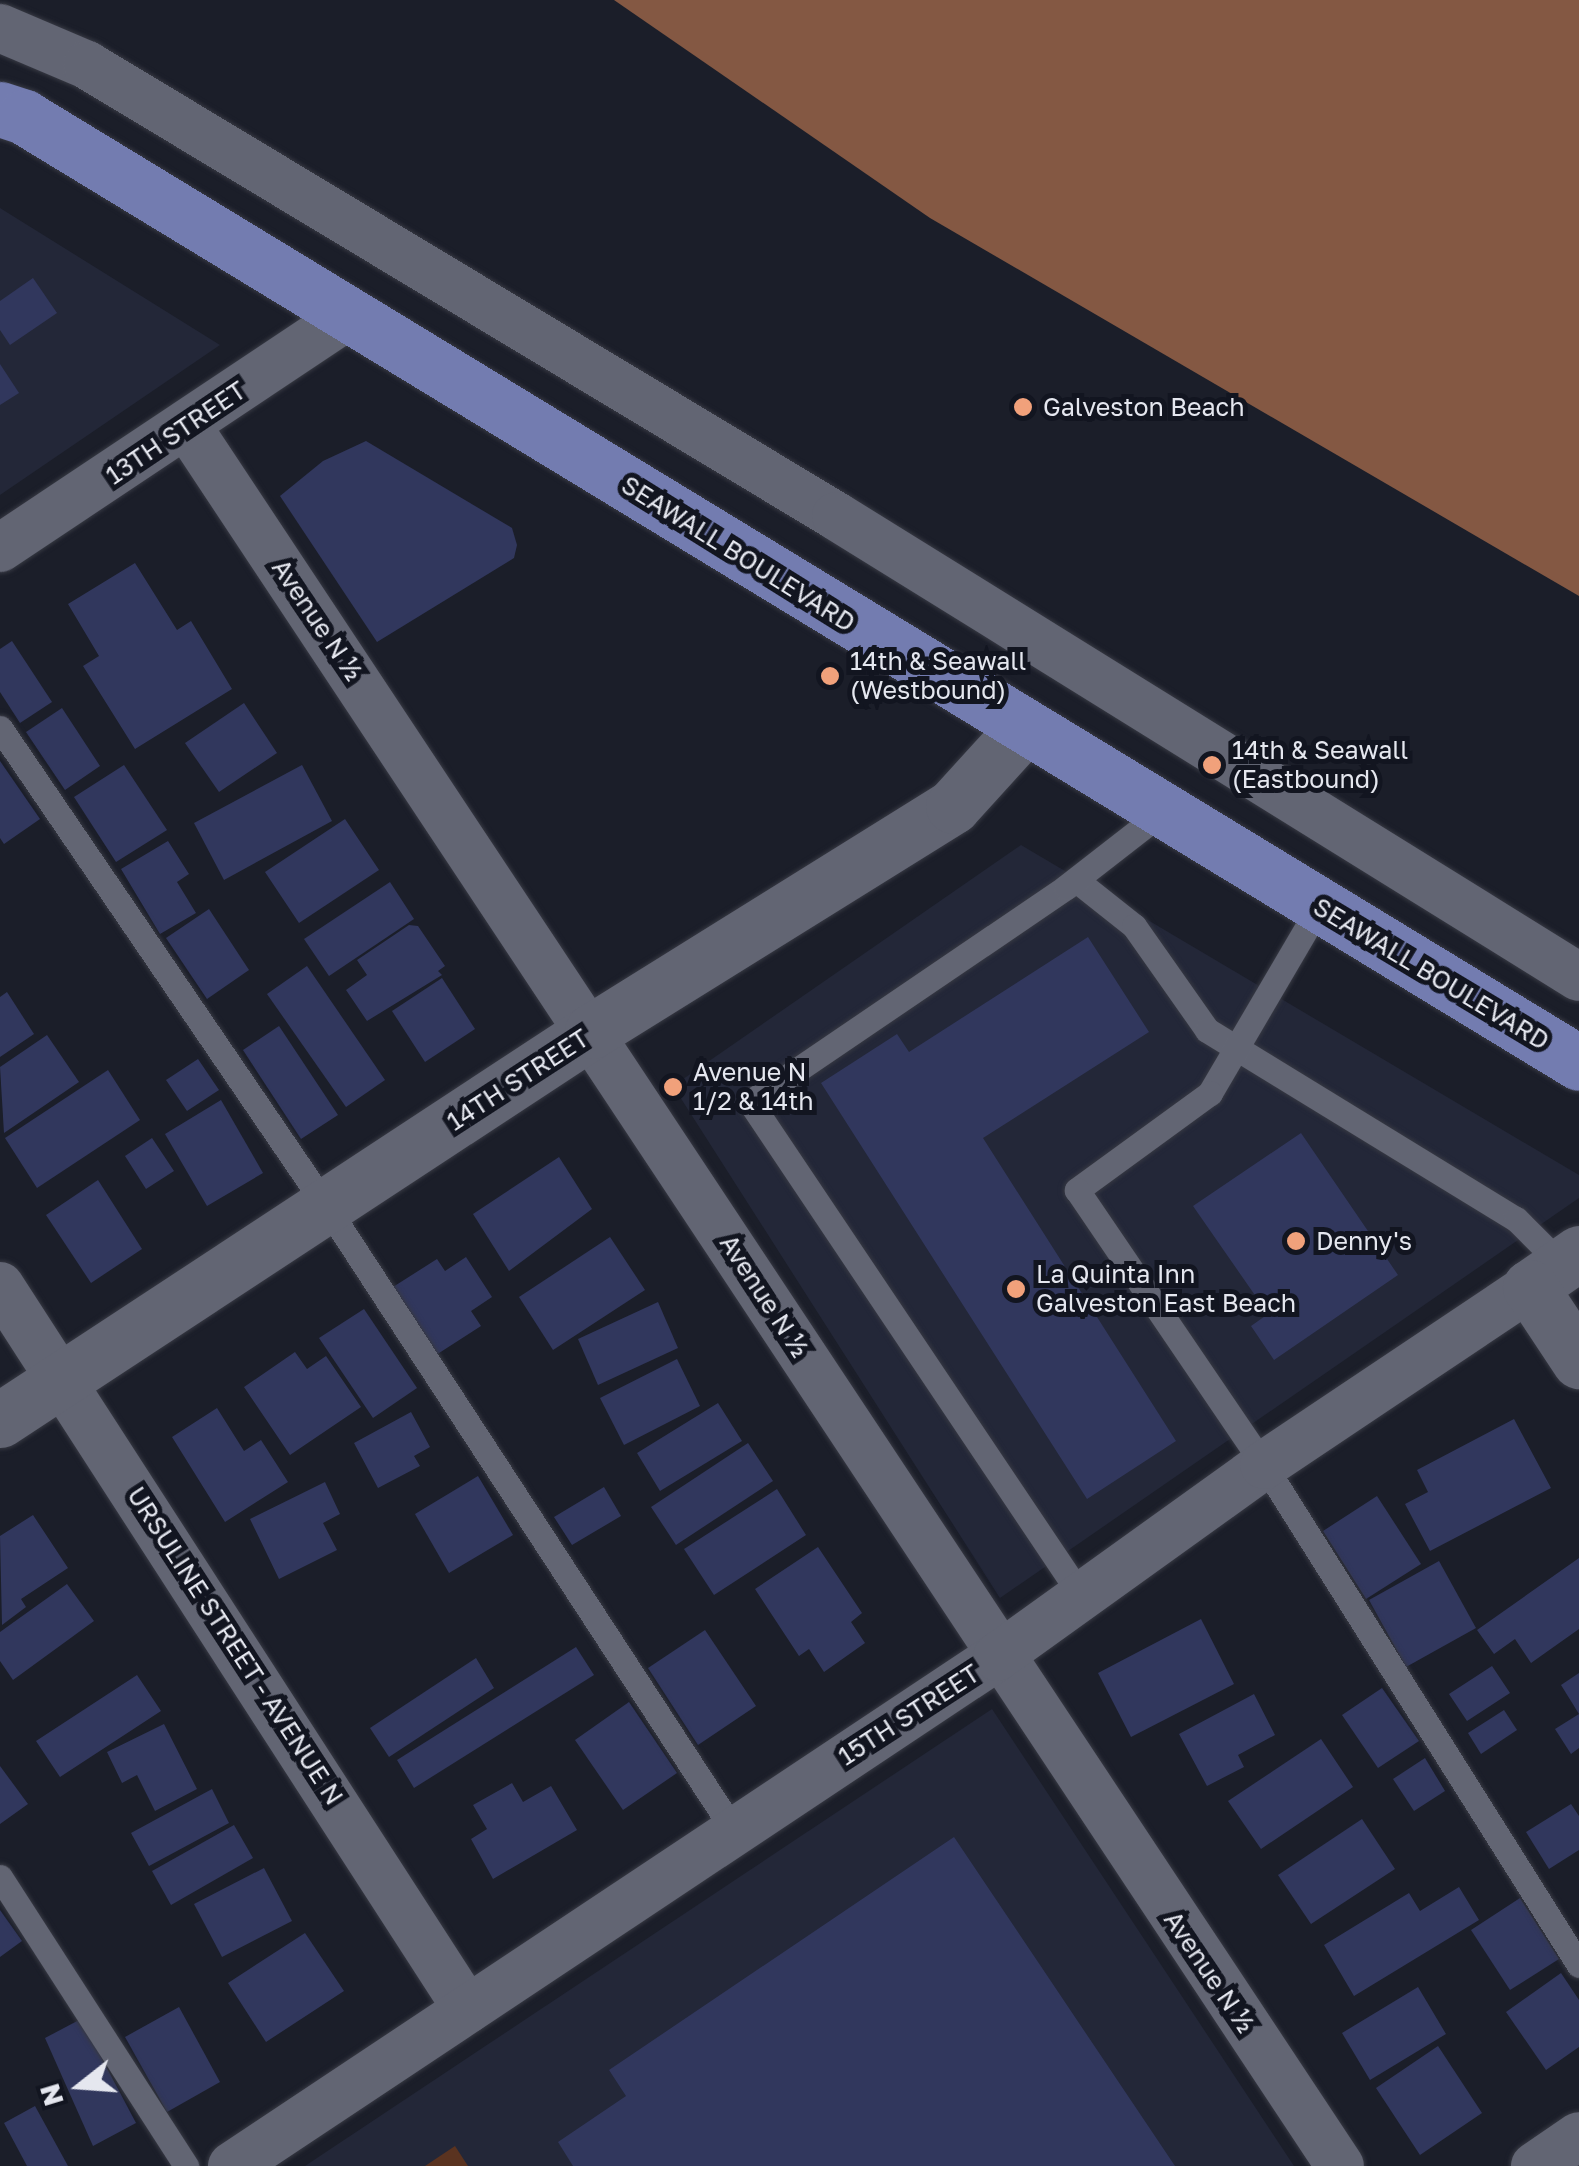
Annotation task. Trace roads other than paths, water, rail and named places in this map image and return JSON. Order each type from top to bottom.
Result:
[{"type":"main road","name":"SEAWALL BOULEVARD","points":[[0,109],[350,315],[1579,1063]]},
{"type":"main road","name":"14TH STREET","points":[[0,1420],[592,1031],[953,806],[1024,728]]},
{"type":"main road","points":[[1557,1269],[1579,1362]]},
{"type":"street","points":[[0,28],[87,65],[770,476],[1579,977]]},
{"type":"street","name":"13TH STREET","points":[[0,548],[350,315]]},
{"type":"street","name":"Avenue N ½","points":[[187,426],[592,1031],[997,1657],[1340,2166]]},
{"type":"street","name":"15TH STREET","points":[[232,2166],[997,1657],[1264,1464],[1557,1269]]},
{"type":"street","name":"URSULINE STREET - AVENUE N","points":[[0,1286],[64,1378],[468,2008]]},
{"type":"street","points":[[1535,2166],[1579,2136]]},
{"type":"lane","points":[[0,728],[326,1206],[734,1830]]},
{"type":"lane","points":[[1082,1597],[750,1102],[1076,880],[1161,812]]},
{"type":"lane","points":[[1076,880],[1134,926],[1188,1010],[1239,1052],[1516,1219],[1557,1269]]},
{"type":"lane","points":[[1318,907],[1239,1052],[1210,1093],[1077,1190],[1264,1464],[1579,1965]]},
{"type":"lane","points":[[0,1876],[186,2166]]},
{"type":"place","name":"Galveston Beach","points":[[1023,407]]},
{"type":"place","name":"14th & Seawall (Westbound)","points":[[830,676]]},
{"type":"place","name":"14th & Seawall (Eastbound)","points":[[1212,765]]},
{"type":"place","name":"Avenue N 1/2 & 14th","points":[[673,1087]]},
{"type":"place","name":"Denny's","points":[[1296,1241]]},
{"type":"place","name":"La Quinta Inn Galveston East Beach","points":[[1016,1289]]}]
